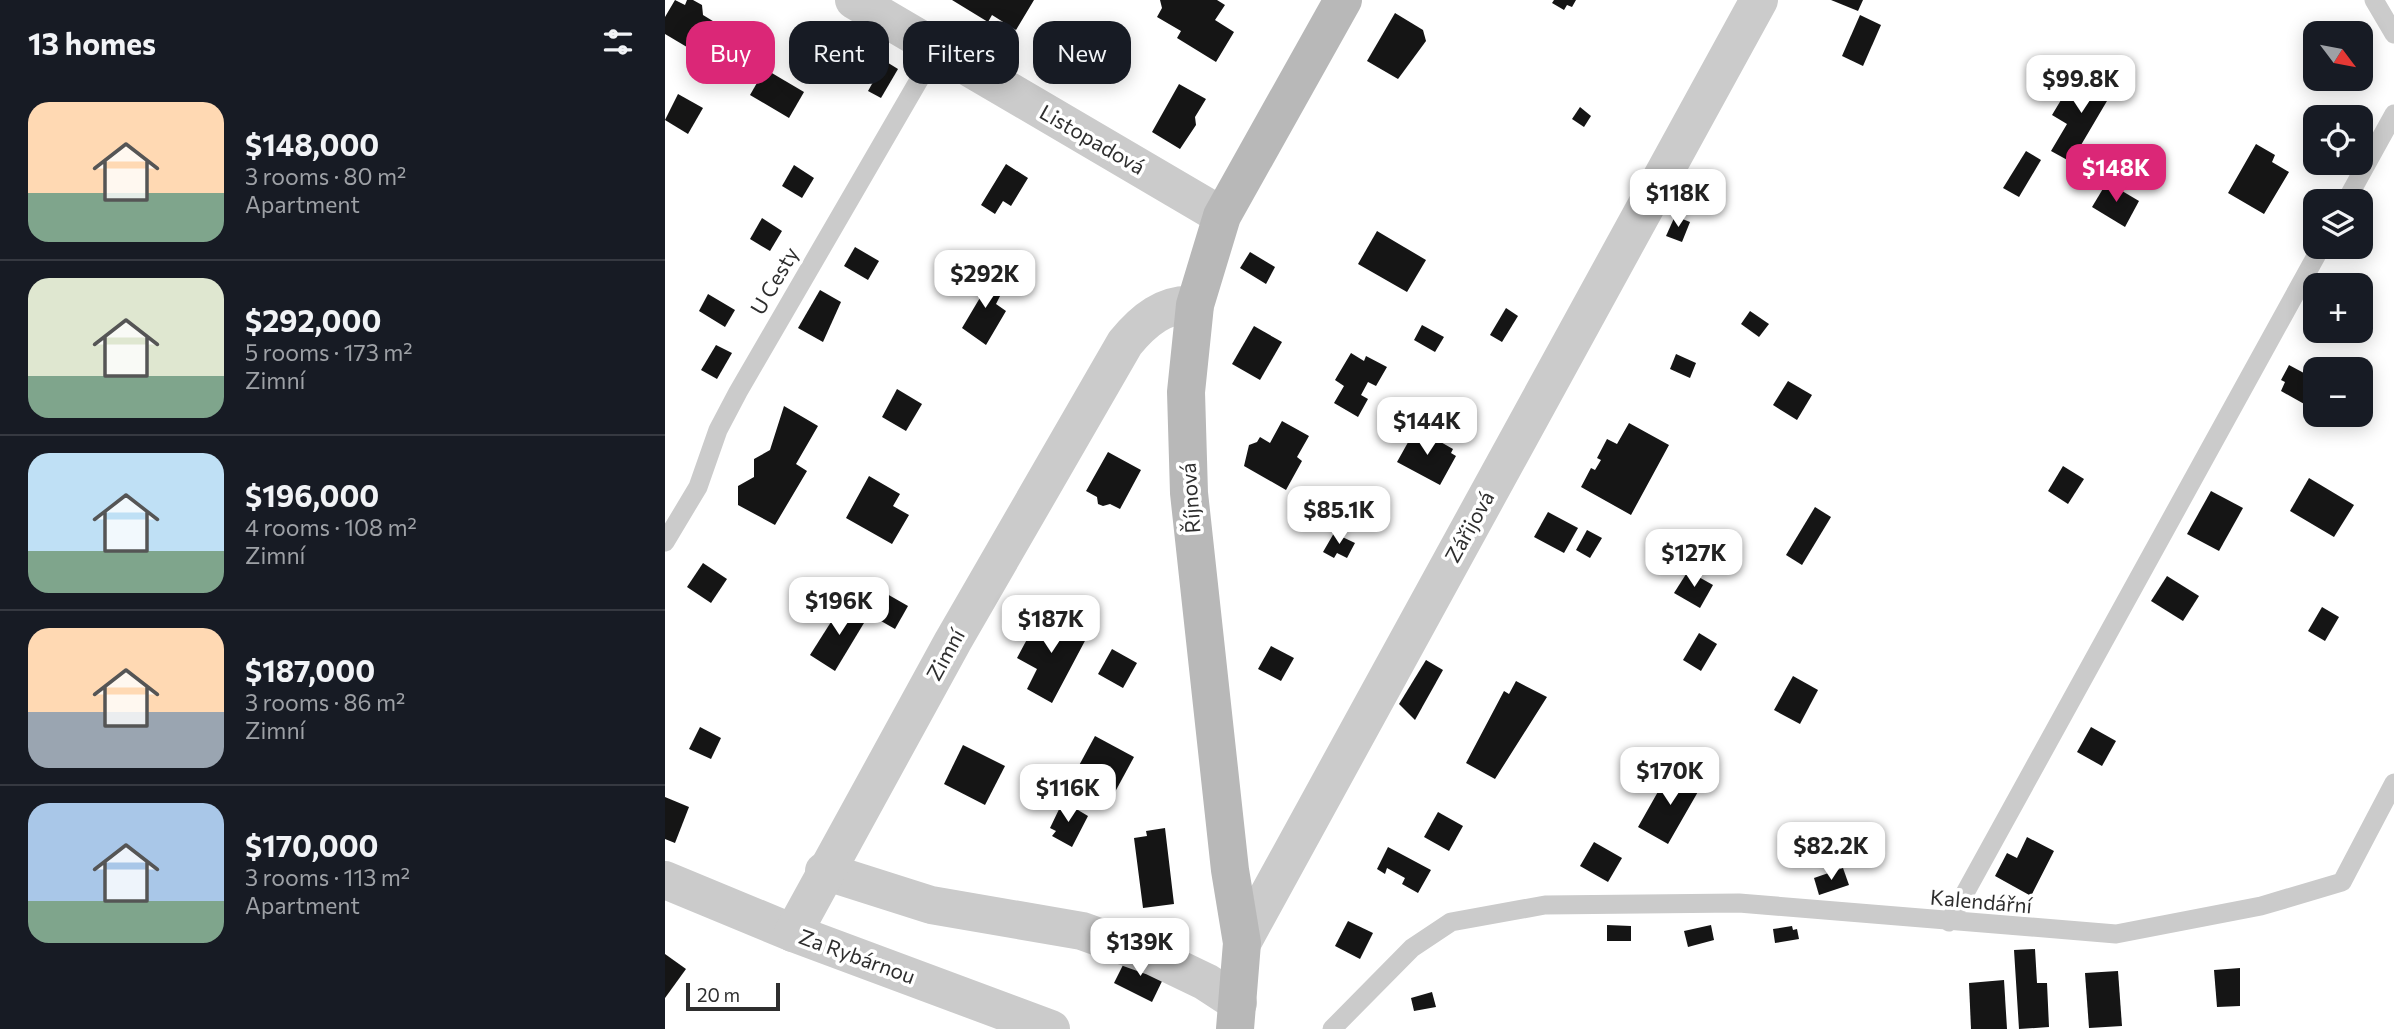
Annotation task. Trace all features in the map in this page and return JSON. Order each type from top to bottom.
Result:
[{"type":"street","name":"Listopadová","points":[[854,0],[903,29]]},
{"type":"street","name":"Říjnová","points":[[1236,1016],[1242,943],[1230,870],[1189,493],[1186,392],[1195,305],[1222,216],[1343,0]]},
{"type":"street","name":"Zářijová","points":[[1242,943],[1759,0]]},
{"type":"street","name":"Listopadová","points":[[997,84],[1222,216]]},
{"type":"street","name":"Zimní","points":[[793,933],[824,871],[1091,398],[1125,343],[1150,316],[1167,309],[1195,305]]},
{"type":"street","points":[[824,871],[931,905],[1082,931],[1152,956],[1206,982],[1236,1016]]},
{"type":"street","name":"Za Rybárnou","points":[[665,880],[793,933],[1051,1029]]},
{"type":"lane","points":[[2374,0],[2394,34]]},
{"type":"lane","name":"U Cesty","points":[[665,542],[698,487],[718,430],[738,391],[917,84]]},
{"type":"lane","points":[[2353,189],[2394,114]]},
{"type":"lane","points":[[1949,922],[2314,259]]},
{"type":"lane","name":"Kalendářní","points":[[1332,1029],[1412,948],[1451,922],[1545,905],[1739,903],[2116,934],[2261,906],[2341,882],[2394,783]]},
{"type":"building","points":[[675,0],[685,5],[687,0],[693,0],[702,5],[703,15],[713,21],[686,21],[686,46],[665,34],[665,17]]},
{"type":"building","points":[[952,0],[1034,0],[1019,25],[1019,21],[1002,21],[992,15],[986,21]]},
{"type":"building","points":[[1160,0],[1217,0],[1225,5],[1215,20],[1234,32],[1216,62],[1177,38],[1181,31],[1157,17],[1162,8]]},
{"type":"building","points":[[1554,0],[1576,0],[1572,7],[1567,5],[1564,10],[1552,3]]},
{"type":"building","points":[[1831,0],[1863,0],[1858,11]]},
{"type":"building","points":[[1395,13],[1423,30],[1426,41],[1398,79],[1367,61]]},
{"type":"building","points":[[1860,15],[1881,25],[1863,66],[1842,56]]},
{"type":"building","points":[[889,63],[898,69],[881,98],[868,91],[872,84],[889,84]]},
{"type":"building","points":[[2097,72],[2117,84],[2071,162],[2051,151],[2067,124],[2052,115],[2067,90],[2081,99]]},
{"type":"building","points":[[775,75],[804,92],[789,118],[750,95],[756,84],[775,84]]},
{"type":"building","points":[[1179,84],[1206,99],[1195,117],[1196,125],[1180,149],[1152,132]]},
{"type":"building","points":[[678,94],[703,108],[688,134],[665,120]]},
{"type":"building","points":[[1580,107],[1591,116],[1584,127],[1572,119]]},
{"type":"building","points":[[2256,144],[2275,155],[2272,162],[2289,172],[2264,214],[2228,193]]},
{"type":"building","points":[[2026,151],[2041,160],[2019,197],[2003,188]]},
{"type":"building","points":[[1006,164],[1028,178],[1011,206],[1003,201],[995,214],[981,205]]},
{"type":"building","points":[[794,165],[814,178],[802,198],[782,186]]},
{"type":"building","points":[[2107,182],[2139,201],[2125,227],[2092,207]]},
{"type":"building","points":[[1675,216],[1690,222],[1682,242],[1666,236]]},
{"type":"building","points":[[762,218],[782,231],[770,251],[750,239]]},
{"type":"building","points":[[1377,231],[1426,260],[1407,292],[1358,264]]},
{"type":"building","points":[[855,247],[879,261],[868,280],[844,266]]},
{"type":"building","points":[[1250,252],[1275,267],[1266,284],[1240,268]]},
{"type":"building","points":[[977,274],[1003,290],[996,304],[1006,311],[986,345],[962,328],[981,296],[969,288]]},
{"type":"building","points":[[820,290],[841,302],[823,342],[798,328]]},
{"type":"building","points":[[708,294],[735,310],[725,327],[699,311]]},
{"type":"building","points":[[1506,308],[1518,316],[1502,342],[1490,335]]},
{"type":"building","points":[[1750,311],[1769,324],[1759,337],[1741,324]]},
{"type":"building","points":[[1422,325],[1444,337],[1435,352],[1414,340]]},
{"type":"building","points":[[1254,326],[1282,342],[1260,380],[1232,364]]},
{"type":"building","points":[[716,345],[732,353],[717,379],[701,370]]},
{"type":"building","points":[[1351,353],[1364,361],[1366,356],[1387,367],[1376,386],[1368,382],[1361,395],[1368,399],[1358,417],[1334,403],[1344,386],[1335,380]]},
{"type":"building","points":[[1676,354],[1696,363],[1690,378],[1670,369]]},
{"type":"building","points":[[2289,365],[2303,373],[2303,403],[2281,391],[2285,382],[2281,380]]},
{"type":"building","points":[[1788,381],[1812,395],[1797,420],[1773,405]]},
{"type":"building","points":[[897,389],[922,404],[906,431],[882,417]]},
{"type":"building","points":[[784,406],[818,426],[796,464],[807,471],[775,525],[738,505],[738,486],[754,477],[754,459],[770,450]]},
{"type":"building","points":[[1282,421],[1309,436],[1297,457],[1302,461],[1286,490],[1244,466],[1249,445],[1257,442],[1260,437],[1270,443]]},
{"type":"building","points":[[1629,423],[1669,445],[1631,515],[1581,487],[1591,468],[1595,470],[1601,460],[1597,458],[1607,439],[1617,444]]},
{"type":"building","points":[[1416,428],[1453,449],[1451,453],[1456,456],[1440,485],[1397,462]]},
{"type":"building","points":[[1108,452],[1141,470],[1120,509],[1110,504],[1098,504],[1097,497],[1086,491]]},
{"type":"building","points":[[2063,466],[2084,479],[2068,504],[2048,491]]},
{"type":"building","points":[[869,476],[900,494],[893,506],[909,515],[892,544],[846,518]]},
{"type":"building","points":[[2309,478],[2354,505],[2334,537],[2290,511]]},
{"type":"building","points":[[2211,491],[2243,508],[2219,551],[2187,534]]},
{"type":"building","points":[[1815,507],[1831,517],[1802,565],[1786,555]]},
{"type":"building","points":[[1548,512],[1578,528],[1564,553],[1534,537]]},
{"type":"building","points":[[1587,530],[1602,538],[1590,558],[1576,550]]},
{"type":"building","points":[[1334,533],[1355,543],[1347,558],[1337,553],[1334,558],[1323,552]]},
{"type":"building","points":[[703,563],[727,579],[711,603],[687,587]]},
{"type":"building","points":[[1688,571],[1713,585],[1700,608],[1674,593]]},
{"type":"building","points":[[2167,576],[2199,596],[2183,621],[2151,601]]},
{"type":"building","points":[[880,590],[908,606],[895,629],[867,613]]},
{"type":"building","points":[[843,603],[867,618],[835,671],[810,655]]},
{"type":"building","points":[[2322,607],[2339,617],[2325,641],[2308,631]]},
{"type":"building","points":[[1041,613],[1087,637],[1052,703],[1027,689],[1037,669],[1017,658]]},
{"type":"building","points":[[1699,633],[1717,644],[1701,671],[1683,660]]},
{"type":"building","points":[[1271,646],[1294,658],[1281,681],[1258,669]]},
{"type":"building","points":[[1112,649],[1137,663],[1123,688],[1098,674]]},
{"type":"building","points":[[1426,660],[1443,670],[1415,720],[1399,704]]},
{"type":"building","points":[[1793,676],[1818,690],[1800,724],[1774,710]]},
{"type":"building","points":[[1516,681],[1547,697],[1495,779],[1466,763],[1504,691],[1509,694]]},
{"type":"building","points":[[700,727],[721,738],[711,759],[689,749]]},
{"type":"building","points":[[2091,727],[2116,741],[2102,766],[2077,752]]},
{"type":"building","points":[[1095,736],[1134,757],[1115,792],[1076,771]]},
{"type":"building","points":[[963,745],[1005,766],[985,805],[944,784]]},
{"type":"building","points":[[1668,774],[1684,784],[1689,776],[1703,783],[1668,844],[1638,827]]},
{"type":"building","points":[[665,797],[689,807],[675,843],[665,839]]},
{"type":"building","points":[[1063,801],[1088,816],[1072,847],[1052,836],[1056,831],[1050,828]]},
{"type":"building","points":[[1438,812],[1463,826],[1449,851],[1424,837]]},
{"type":"building","points":[[1165,828],[1174,904],[1143,908],[1134,838],[1147,836],[1146,831]]},
{"type":"building","points":[[2027,837],[2054,851],[2031,896],[1995,876],[2007,853],[2017,858]]},
{"type":"building","points":[[1594,842],[1622,858],[1608,882],[1580,866]]},
{"type":"building","points":[[1388,847],[1431,870],[1418,893],[1402,884],[1405,878],[1387,868],[1385,874],[1377,869]]},
{"type":"building","points":[[1843,868],[1849,885],[1819,895],[1814,878]]},
{"type":"building","points":[[1348,921],[1373,933],[1360,959],[1335,946]]},
{"type":"building","points":[[1607,925],[1631,926],[1631,941],[1607,941]]},
{"type":"building","points":[[1711,925],[1714,940],[1688,947],[1684,931]]},
{"type":"building","points":[[1792,926],[1793,930],[1797,929],[1799,939],[1775,943],[1773,929]]},
{"type":"building","points":[[2035,949],[2037,983],[2047,983],[2049,1027],[2019,1029],[2014,950]]},
{"type":"building","points":[[665,954],[686,969],[665,998]]},
{"type":"building","points":[[1128,955],[1166,973],[1152,1002],[1114,983]]},
{"type":"building","points":[[2240,968],[2240,1006],[2217,1007],[2214,970]]},
{"type":"building","points":[[2118,971],[2122,1026],[2089,1028],[2085,973]]},
{"type":"building","points":[[2004,980],[2007,1029],[1971,1029],[1969,983]]},
{"type":"building","points":[[1432,992],[1436,1007],[1414,1011],[1411,998]]}]
